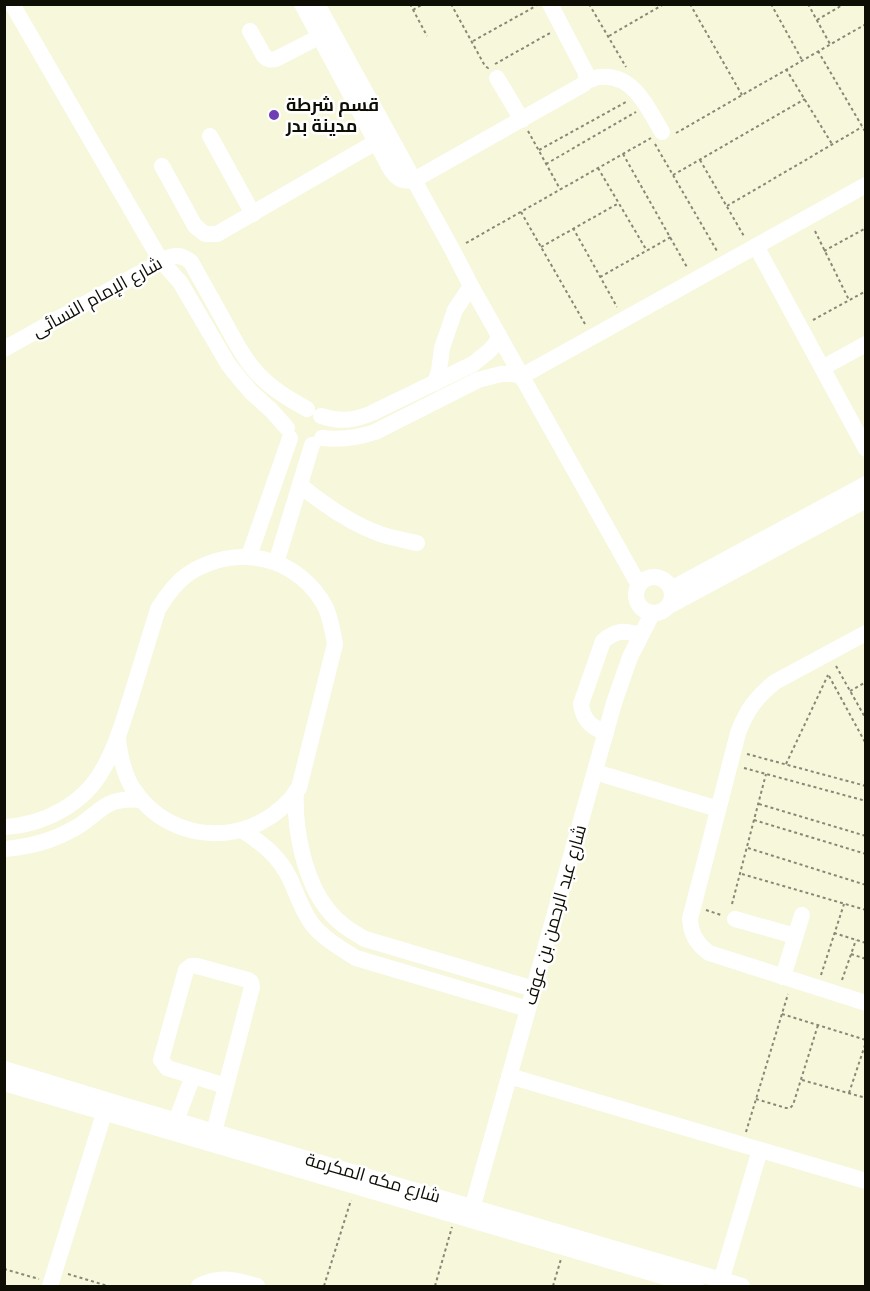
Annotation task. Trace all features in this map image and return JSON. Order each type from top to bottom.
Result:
[{"type":"street","points":[[12,4],[161,261],[180,282],[228,364],[250,392],[272,411],[299,445],[304,446],[375,432],[478,380],[501,374],[522,376],[866,185]]},
{"type":"street","points":[[302,4],[394,175],[404,182],[414,180],[580,87],[586,81],[600,77],[615,78],[638,95],[662,134]]},
{"type":"street","points":[[317,4],[471,286],[639,585]]},
{"type":"street","points":[[550,4],[585,71],[586,81]]},
{"type":"street","points":[[250,31],[264,56],[272,60],[319,37]]},
{"type":"street","points":[[497,78],[522,120]]},
{"type":"street","points":[[210,136],[253,214]]},
{"type":"street","points":[[162,166],[195,226],[199,231],[211,235],[253,214],[376,142]]},
{"type":"street","points":[[754,247],[866,449]]},
{"type":"street","name":"شارع الإمام النسائى","points":[[4,349],[161,261],[179,255],[191,262],[244,357],[257,373],[289,399],[314,412]]},
{"type":"street","points":[[435,382],[442,348],[455,310],[471,286]]},
{"type":"street","points":[[249,556],[288,433],[287,424],[291,416],[298,410],[341,420],[360,418],[473,364],[496,343],[499,335]]},
{"type":"street","points":[[822,368],[866,344]]},
{"type":"street","points":[[276,563],[300,485],[317,442],[325,430],[325,425],[314,412]]},
{"type":"street","points":[[670,598],[667,582],[654,577],[645,579],[639,585],[636,593],[636,602],[644,611],[652,614],[662,612],[670,598],[866,484]]},
{"type":"street","points":[[300,485],[330,508],[364,527],[417,543]]},
{"type":"street","points":[[670,598],[866,500]]},
{"type":"street","points":[[4,827],[48,818],[80,798],[93,785],[118,739],[158,609],[170,590],[186,575],[205,564],[226,558],[249,556],[263,558],[292,571],[306,581],[317,595],[329,618],[335,644],[299,788],[273,815],[242,830],[224,833],[187,830],[170,823],[154,813],[141,800],[132,786],[124,771],[118,739]]},
{"type":"street","name":"شارع عبد الرحمن بن عوف","points":[[465,1214],[509,1076],[621,680],[640,635],[652,614]]},
{"type":"street","points":[[606,733],[591,726],[582,712],[581,704],[603,641],[618,632],[626,631],[640,635]]},
{"type":"street","points":[[866,633],[775,682],[752,704],[744,718],[731,757],[690,919],[694,938],[709,953],[866,1003]]},
{"type":"street","points":[[595,772],[718,809]]},
{"type":"street","points":[[296,791],[295,809],[299,840],[308,870],[316,892],[328,911],[345,927],[365,939],[534,989]]},
{"type":"street","points":[[4,849],[37,844],[58,837],[78,827],[109,804],[125,799],[141,800]]},
{"type":"street","points":[[242,830],[262,843],[278,859],[312,924],[332,943],[356,958],[528,1009]]},
{"type":"street","points":[[788,978],[795,936],[802,915]]},
{"type":"street","points":[[732,918],[795,936]]},
{"type":"street","points":[[214,1132],[252,987],[252,984],[194,965],[186,970],[160,1058],[167,1068],[226,1086]]},
{"type":"street","name":"شارع مكه المكرمة","points":[[4,1069],[112,1108],[355,1186],[742,1287]]},
{"type":"street","points":[[176,1121],[193,1076]]},
{"type":"street","points":[[509,1076],[866,1181]]},
{"type":"street","name":"شارع مكه المكرمة","points":[[4,1083],[176,1121],[214,1132],[565,1248],[696,1287]]},
{"type":"street","points":[[57,1282],[112,1108]]},
{"type":"street","points":[[721,1281],[760,1150]]},
{"type":"street","points":[[199,1287],[209,1281],[222,1279],[236,1280],[257,1287]]},
{"type":"path","points":[[410,4],[427,36]]},
{"type":"path","points":[[413,10],[423,4]]},
{"type":"path","points":[[451,4],[488,68],[561,26]]},
{"type":"path","points":[[472,42],[539,4]]},
{"type":"path","points":[[589,4],[627,69],[638,95]]},
{"type":"path","points":[[650,4],[654,10]]},
{"type":"path","points":[[608,37],[664,4]]},
{"type":"path","points":[[690,4],[742,95]]},
{"type":"path","points":[[771,4],[802,60]]},
{"type":"path","points":[[808,4],[830,44]]},
{"type":"path","points":[[817,20],[843,4]]},
{"type":"path","points":[[453,250],[623,154],[742,95],[866,24]]},
{"type":"path","points":[[818,51],[866,133]]},
{"type":"path","points":[[786,69],[832,145]]},
{"type":"path","points":[[539,150],[638,95]]},
{"type":"path","points":[[546,164],[638,95]]},
{"type":"path","points":[[673,175],[805,99]]},
{"type":"path","points":[[522,120],[560,189]]},
{"type":"path","points":[[727,206],[862,127]]},
{"type":"path","points":[[662,134],[673,175],[725,263]]},
{"type":"path","points":[[623,154],[695,280]]},
{"type":"path","points":[[700,160],[754,247]]},
{"type":"path","points":[[598,168],[646,251]]},
{"type":"path","points":[[541,247],[619,202]]},
{"type":"path","points":[[520,212],[592,337]]},
{"type":"path","points":[[808,217],[849,300]]},
{"type":"path","points":[[573,228],[624,319]]},
{"type":"path","points":[[825,250],[866,228]]},
{"type":"path","points":[[600,277],[671,237]]},
{"type":"path","points":[[800,328],[866,291]]},
{"type":"path","points":[[829,653],[866,719]]},
{"type":"path","points":[[786,764],[828,675],[866,744]]},
{"type":"path","points":[[850,691],[866,682]]},
{"type":"path","points":[[731,757],[786,764],[866,786]]},
{"type":"path","points":[[731,757],[766,774],[866,801]]},
{"type":"path","points":[[693,906],[732,918],[740,873],[766,774]]},
{"type":"path","points":[[758,804],[866,836]]},
{"type":"path","points":[[754,820],[866,854]]},
{"type":"path","points":[[747,848],[866,885]]},
{"type":"path","points":[[740,873],[866,910]]},
{"type":"path","points":[[817,987],[844,904]]},
{"type":"path","points":[[834,933],[866,943]]},
{"type":"path","points":[[837,994],[856,940]]},
{"type":"path","points":[[851,954],[866,959]]},
{"type":"path","points":[[743,1145],[782,1014],[788,978]]},
{"type":"path","points":[[782,1014],[866,1041],[849,1093]]},
{"type":"path","points":[[756,1099],[786,1108],[793,1105],[818,1025]]},
{"type":"path","points":[[801,1079],[866,1098]]},
{"type":"path","points":[[324,1287],[355,1186]]},
{"type":"path","points":[[435,1287],[465,1214]]},
{"type":"path","points":[[553,1287],[565,1248]]},
{"type":"path","points":[[4,1269],[57,1282],[108,1287]]},
{"type":"place","name":"قسم شرطة مدينة بدر","points":[[274,115]]}]
